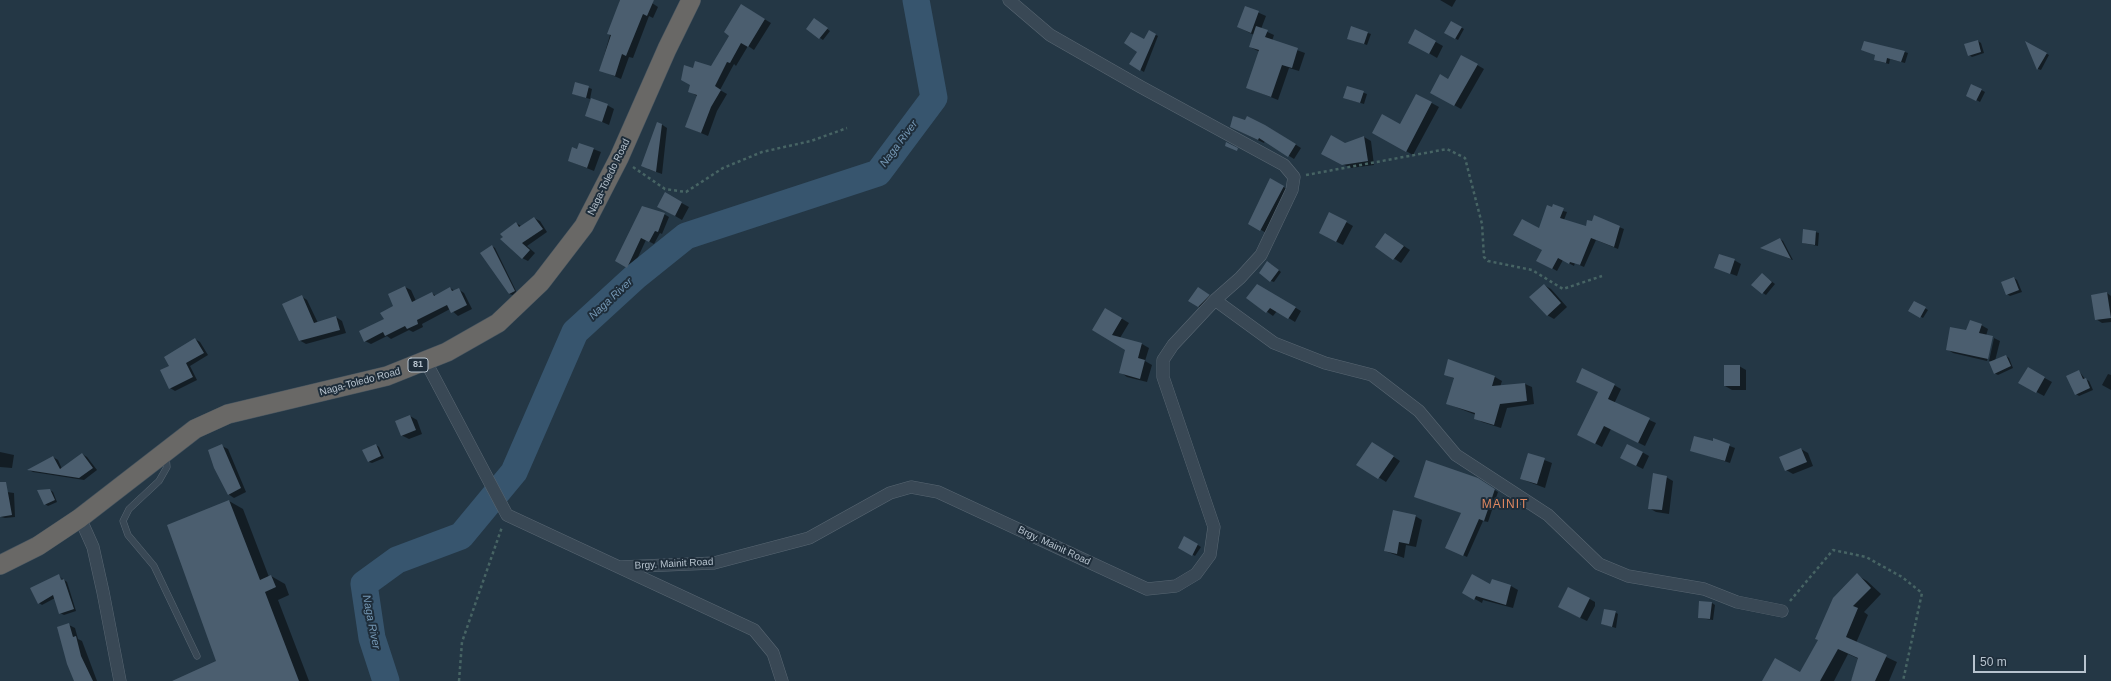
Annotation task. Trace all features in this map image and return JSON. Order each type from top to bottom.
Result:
[{"type":"highway","name":"Naga-Toledo Road","points":[[0,565],[38,546],[80,518],[195,429],[228,414],[387,376],[426,362],[498,323],[541,282],[584,226],[619,158],[667,49],[691,0]]},
{"type":"street","points":[[1009,0],[1050,35],[1141,87],[1284,165],[1294,177]]},
{"type":"street","name":"Brgy. Mainit Road","points":[[619,567],[714,563],[809,538],[890,493],[911,487],[938,492],[1147,590],[1176,586],[1196,574],[1210,555],[1214,527],[1163,377],[1163,360],[1173,345],[1215,300],[1240,278],[1261,255],[1292,190],[1294,177]]},
{"type":"street","points":[[1215,300],[1274,343],[1325,363],[1372,375],[1420,411],[1456,456],[1548,515],[1599,564],[1628,576],[1704,589],[1737,602],[1782,611]]},
{"type":"street","points":[[426,362],[441,393],[507,515]]},
{"type":"street","name":"Brgy. Mainit Road","points":[[507,515],[754,630],[773,653],[782,681]]},
{"type":"street","points":[[80,518],[93,547],[120,681]]},
{"type":"lane","points":[[166,451],[167,468],[158,481],[129,510],[123,521],[128,535],[154,566],[197,656]]},
{"type":"path","points":[[619,158],[665,190],[686,192],[724,168],[762,152],[811,141],[847,128]]},
{"type":"path","points":[[1294,177],[1447,149],[1465,158],[1482,224],[1484,257],[1488,261],[1532,270],[1563,289],[1602,276]]},
{"type":"path","points":[[459,681],[462,642],[507,515]]},
{"type":"path","points":[[1782,611],[1832,550],[1866,557],[1902,577],[1922,593],[1903,681]]},
{"type":"building","points":[[620,0],[654,0],[647,16],[643,14],[626,56],[622,54],[615,76],[599,71],[611,35],[607,34]]},
{"type":"building","points":[[741,4],[765,19],[748,47],[741,43],[730,63],[727,62],[715,86],[721,90],[711,107],[701,133],[685,127],[697,95],[688,92],[690,85],[681,80],[684,65],[693,68],[695,61],[711,66],[729,36],[724,32]]},
{"type":"building","points":[[1245,6],[1259,11],[1251,33],[1237,27]]},
{"type":"building","points":[[814,18],[828,28],[819,39],[806,29]]},
{"type":"building","points":[[1451,21],[1462,27],[1455,39],[1444,33]]},
{"type":"building","points":[[1256,26],[1268,30],[1265,37],[1298,48],[1292,68],[1282,65],[1271,97],[1246,88],[1259,50],[1249,47]]},
{"type":"building","points":[[1351,26],[1368,32],[1364,44],[1347,39]]},
{"type":"building","points":[[1415,29],[1436,41],[1429,54],[1408,43]]},
{"type":"building","points":[[1149,30],[1156,34],[1140,71],[1129,64],[1137,52],[1124,43],[1131,32],[1144,39]]},
{"type":"building","points":[[1978,40],[1981,52],[1968,56],[1964,44]]},
{"type":"building","points":[[1864,41],[1905,51],[1901,62],[1887,58],[1886,63],[1874,60],[1875,55],[1861,50]]},
{"type":"building","points":[[2025,41],[2047,53],[2037,70]]},
{"type":"building","points":[[1461,55],[1478,64],[1454,106],[1430,93],[1440,74],[1448,79]]},
{"type":"building","points":[[575,82],[589,86],[586,98],[572,94]]},
{"type":"building","points":[[1971,84],[1982,89],[1976,101],[1966,96]]},
{"type":"building","points":[[1347,86],[1364,91],[1360,103],[1343,98]]},
{"type":"building","points":[[1416,94],[1432,102],[1406,152],[1372,133],[1382,114],[1400,124]]},
{"type":"building","points":[[591,98],[608,104],[602,122],[585,116]]},
{"type":"building","points":[[1233,116],[1245,120],[1247,116],[1296,144],[1288,157],[1259,138],[1258,140],[1230,127]]},
{"type":"building","points":[[657,122],[662,124],[656,172],[641,166]]},
{"type":"building","points":[[1331,135],[1345,143],[1364,136],[1368,161],[1342,165],[1321,154]]},
{"type":"building","points":[[1226,142],[1238,148],[1237,151],[1225,146]]},
{"type":"building","points":[[579,143],[594,148],[587,168],[568,161],[572,147],[577,149]]},
{"type":"building","points":[[1270,178],[1284,186],[1260,231],[1248,224]]},
{"type":"building","points":[[665,192],[682,202],[675,216],[657,207]]},
{"type":"building","points":[[1553,204],[1564,208],[1560,218],[1586,226],[1587,220],[1592,221],[1594,215],[1620,226],[1614,247],[1591,238],[1580,265],[1570,262],[1569,264],[1558,258],[1552,269],[1536,261],[1542,250],[1513,235],[1522,219],[1539,228],[1547,205],[1552,207]]},
{"type":"building","points":[[642,206],[665,213],[658,232],[655,231],[649,242],[641,238],[627,268],[615,261]]},
{"type":"building","points":[[1329,212],[1347,221],[1336,242],[1319,233]]},
{"type":"building","points":[[534,217],[543,229],[522,243],[530,250],[522,259],[500,239],[503,237],[500,234],[516,222],[519,227]]},
{"type":"building","points":[[1803,229],[1816,231],[1815,245],[1802,243]]},
{"type":"building","points":[[1385,233],[1404,246],[1393,260],[1375,247]]},
{"type":"building","points":[[1780,238],[1791,259],[1760,248]]},
{"type":"building","points":[[492,245],[515,291],[509,294],[480,253]]},
{"type":"building","points":[[1719,254],[1735,259],[1730,274],[1714,268]]},
{"type":"building","points":[[1267,261],[1279,270],[1270,282],[1259,273]]},
{"type":"building","points":[[1762,273],[1772,282],[1762,294],[1751,285]]},
{"type":"building","points":[[2014,277],[2019,290],[2006,295],[2001,282]]},
{"type":"building","points":[[1257,284],[1296,307],[1288,319],[1270,308],[1266,313],[1246,298]]},
{"type":"building","points":[[1544,284],[1561,303],[1547,316],[1529,297]]},
{"type":"building","points":[[405,286],[412,302],[432,292],[434,296],[450,287],[452,291],[459,288],[467,305],[451,313],[447,305],[417,320],[418,324],[407,329],[405,326],[385,336],[383,332],[364,342],[359,331],[384,319],[380,313],[393,306],[388,294]]},
{"type":"building","points":[[1198,287],[1210,295],[1198,307],[1188,301]]},
{"type":"building","points":[[2107,292],[2111,318],[2095,320],[2091,295]]},
{"type":"building","points":[[302,295],[314,323],[336,316],[340,330],[299,341],[282,304]]},
{"type":"building","points":[[1914,301],[1926,307],[1920,318],[1908,311]]},
{"type":"building","points":[[1105,308],[1122,318],[1112,335],[1142,343],[1138,358],[1145,360],[1140,379],[1119,373],[1125,350],[1092,330]]},
{"type":"building","points":[[1970,320],[1982,324],[1979,333],[1993,336],[1988,359],[1946,350],[1950,327],[1966,330]]},
{"type":"building","points":[[195,338],[204,353],[186,363],[193,377],[169,389],[160,370],[169,366],[164,357]]},
{"type":"building","points":[[2006,355],[2011,366],[1994,374],[1989,362]]},
{"type":"building","points":[[1448,359],[1495,376],[1492,386],[1525,383],[1527,401],[1500,404],[1494,425],[1474,419],[1475,413],[1446,404],[1454,378],[1444,375]]},
{"type":"building","points":[[1724,365],[1740,365],[1740,386],[1724,386]]},
{"type":"building","points":[[2028,367],[2045,377],[2036,393],[2018,383]]},
{"type":"building","points":[[1582,368],[1615,384],[1608,399],[1650,418],[1638,443],[1604,426],[1595,444],[1577,435],[1598,392],[1576,382]]},
{"type":"building","points":[[2079,370],[2083,379],[2086,378],[2090,388],[2075,395],[2066,376]]},
{"type":"building","points":[[410,415],[416,430],[401,436],[395,421]]},
{"type":"building","points":[[1694,436],[1713,441],[1713,438],[1730,444],[1725,461],[1690,451]]},
{"type":"building","points":[[1372,442],[1394,456],[1378,479],[1356,465]]},
{"type":"building","points":[[222,444],[241,488],[228,495],[214,468],[208,450]]},
{"type":"building","points":[[376,444],[381,456],[368,462],[362,450]]},
{"type":"building","points":[[1627,444],[1643,452],[1636,466],[1620,458]]},
{"type":"building","points":[[1801,448],[1807,462],[1785,471],[1779,457]]},
{"type":"building","points":[[82,453],[93,468],[79,478],[27,470],[53,456],[60,469]]},
{"type":"building","points":[[1528,453],[1545,458],[1537,484],[1520,479]]},
{"type":"building","points":[[1426,460],[1478,478],[1495,489],[1484,521],[1479,519],[1463,556],[1445,548],[1461,513],[1414,497]]},
{"type":"building","points":[[1653,473],[1667,476],[1662,510],[1648,509]]},
{"type":"building","points":[[0,482],[6,482],[12,515],[0,517]]},
{"type":"building","points":[[50,489],[55,500],[44,505],[37,490]]},
{"type":"building","points":[[229,500],[260,580],[271,575],[276,587],[265,592],[299,681],[172,681],[216,661],[167,525]]},
{"type":"building","points":[[1393,510],[1416,515],[1409,544],[1399,542],[1397,554],[1384,551]]},
{"type":"building","points":[[1184,536],[1198,544],[1192,556],[1178,548]]},
{"type":"building","points":[[1857,573],[1871,588],[1853,606],[1858,608],[1846,637],[1887,655],[1875,681],[1851,681],[1858,658],[1838,649],[1820,681],[1762,681],[1775,658],[1800,672],[1818,640],[1815,639],[1833,598]]},
{"type":"building","points":[[59,574],[61,580],[64,579],[74,609],[59,614],[53,595],[38,604],[30,588]]},
{"type":"building","points":[[1472,574],[1490,584],[1492,579],[1511,585],[1506,605],[1476,596],[1474,600],[1462,593]]},
{"type":"building","points":[[1568,587],[1590,598],[1580,618],[1558,607]]},
{"type":"building","points":[[1699,601],[1712,602],[1710,619],[1698,618]]},
{"type":"building","points":[[1604,609],[1616,611],[1612,627],[1601,624]]},
{"type":"building","points":[[69,623],[73,637],[76,636],[81,656],[93,681],[74,681],[67,664],[57,627]]},
{"type":"waterway","name":"Naga River","points":[[386,681],[372,638],[364,584],[397,560],[461,536],[514,472],[575,332],[635,277],[686,236],[878,173],[934,98],[916,0]]},
{"type":"district","name":"MAINIT","points":[[1505,505]]}]
